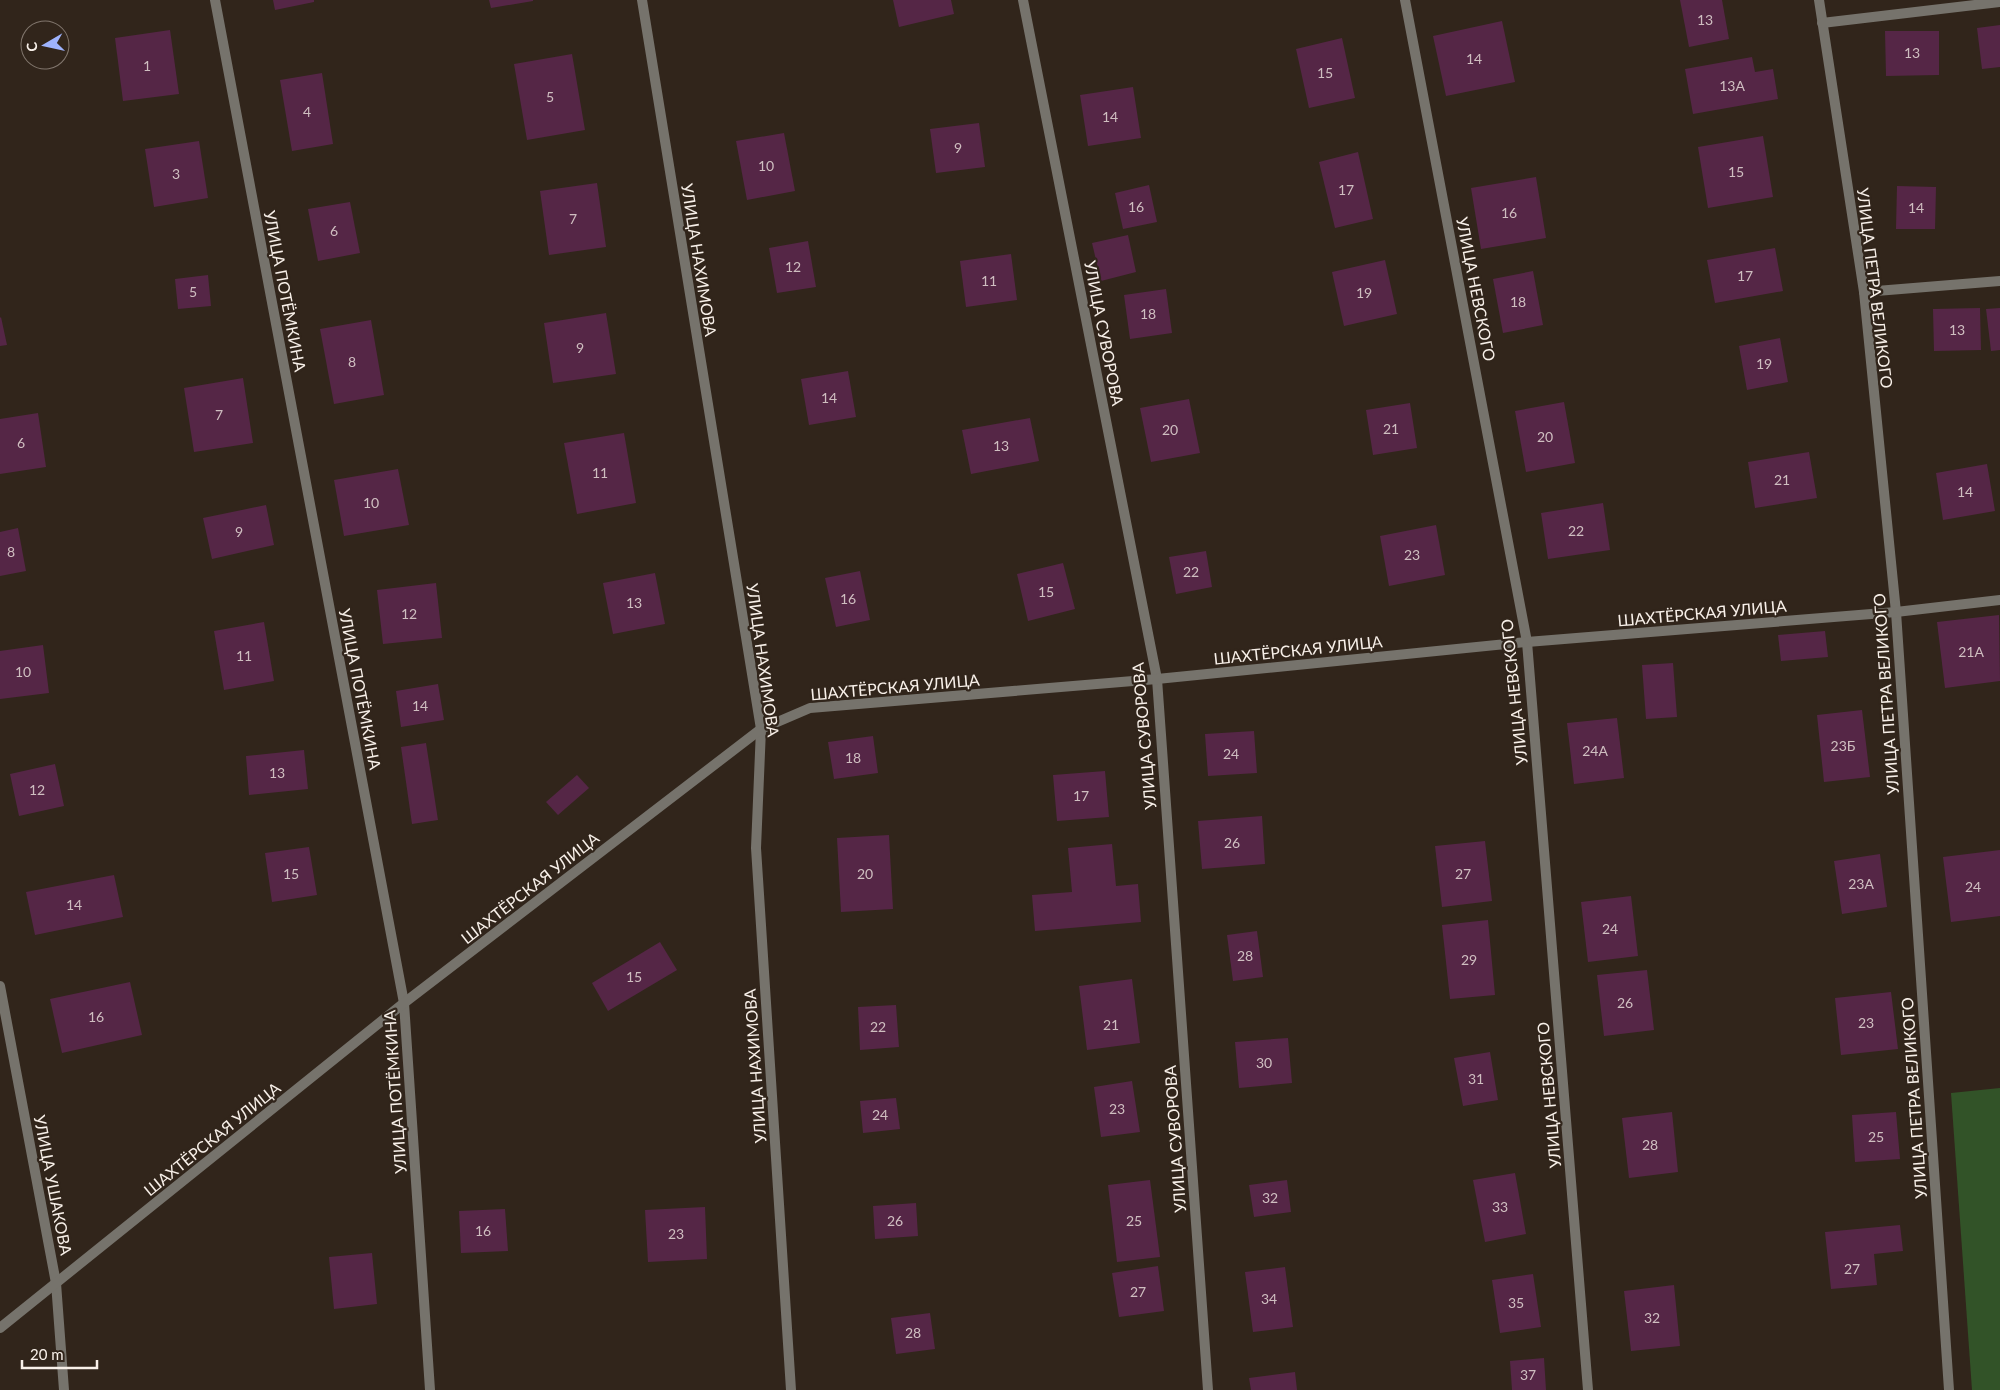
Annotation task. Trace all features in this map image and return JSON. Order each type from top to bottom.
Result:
[{"type":"street","name":"УЛИЦА ПОТЁМКИНА","points":[[215,0],[404,1003],[430,1390]]},
{"type":"street","name":"УЛИЦА НАХИМОВА","points":[[642,0],[761,729],[756,848],[791,1390]]},
{"type":"street","name":"УЛИЦА СУВОРОВА","points":[[1023,0],[1157,679],[1208,1390]]},
{"type":"street","name":"УЛИЦА НЕВСКОГО","points":[[1406,0],[1527,642],[1588,1390]]},
{"type":"street","name":"УЛИЦА ПЕТРА ВЕЛИКОГО","points":[[1819,0],[1864,292],[1896,612],[1949,1390]]},
{"type":"street","points":[[1822,24],[2000,2]]},
{"type":"street","points":[[1864,292],[2000,281]]},
{"type":"street","name":"ШАХТЁРСКАЯ УЛИЦА","points":[[0,1328],[404,1003],[761,729],[810,708],[1157,679],[1527,642],[1896,612],[2000,600]]},
{"type":"street","name":"УЛИЦА УШАКОВА","points":[[0,986],[56,1283],[64,1390]]},
{"type":"green space","points":[[2000,1088],[2000,1390],[1972,1390],[1951,1093]]},
{"type":"building","points":[[273,0],[314,0],[314,2],[275,10]]},
{"type":"building","points":[[489,0],[533,0],[533,1],[491,8]]},
{"type":"building","points":[[893,0],[951,0],[954,14],[899,27]]},
{"type":"building","points":[[1680,0],[1722,0],[1729,39],[1689,47]]},
{"type":"building","points":[[1502,21],[1515,82],[1446,96],[1433,36]]},
{"type":"building","points":[[2000,25],[2000,67],[1982,69],[1977,28]]},
{"type":"building","points":[[170,30],[179,94],[123,101],[115,38]]},
{"type":"building","points":[[1885,31],[1939,31],[1939,75],[1886,76]]},
{"type":"building","points":[[1342,38],[1355,98],[1309,108],[1296,49]]},
{"type":"building","points":[[572,54],[585,130],[527,140],[514,64]]},
{"type":"building","points":[[1752,57],[1755,72],[1773,69],[1778,99],[1693,114],[1685,69]]},
{"type":"building","points":[[322,73],[333,144],[292,151],[280,80]]},
{"type":"building","points":[[1133,87],[1141,138],[1088,146],[1080,95]]},
{"type":"building","points":[[979,123],[985,167],[936,173],[930,129]]},
{"type":"building","points":[[784,133],[795,191],[747,200],[736,141]]},
{"type":"building","points":[[1763,136],[1773,197],[1708,208],[1698,147]]},
{"type":"building","points":[[199,141],[208,198],[154,207],[145,149]]},
{"type":"building","points":[[1358,152],[1373,219],[1335,228],[1319,162]]},
{"type":"building","points":[[1536,177],[1546,238],[1481,249],[1471,188]]},
{"type":"building","points":[[597,183],[606,247],[549,255],[540,191]]},
{"type":"building","points":[[1149,185],[1157,222],[1123,229],[1115,193]]},
{"type":"building","points":[[1897,186],[1936,187],[1935,229],[1896,229]]},
{"type":"building","points":[[350,202],[360,253],[318,261],[308,209]]},
{"type":"building","points":[[1128,235],[1136,272],[1101,281],[1092,243]]},
{"type":"building","points":[[808,241],[816,287],[777,293],[769,248]]},
{"type":"building","points":[[1775,248],[1783,291],[1715,303],[1707,260]]},
{"type":"building","points":[[1011,254],[1017,300],[966,307],[960,261]]},
{"type":"building","points":[[1385,260],[1397,314],[1344,326],[1332,272]]},
{"type":"building","points":[[1533,271],[1543,325],[1503,333],[1493,279]]},
{"type":"building","points":[[208,275],[211,306],[178,309],[175,279]]},
{"type":"building","points":[[1166,289],[1172,333],[1130,339],[1124,295]]},
{"type":"building","points":[[1980,308],[1981,350],[1934,351],[1933,309]]},
{"type":"building","points":[[2000,308],[2000,350],[1991,351],[1986,309]]},
{"type":"building","points":[[606,313],[616,374],[553,383],[544,323]]},
{"type":"building","points":[[0,318],[7,345],[0,346]]},
{"type":"building","points":[[371,320],[384,395],[334,404],[320,329]]},
{"type":"building","points":[[1780,338],[1788,382],[1747,390],[1739,346]]},
{"type":"building","points":[[848,371],[856,417],[809,425],[801,379]]},
{"type":"building","points":[[243,378],[253,443],[194,452],[184,388]]},
{"type":"building","points":[[1189,399],[1200,453],[1151,462],[1140,408]]},
{"type":"building","points":[[1564,402],[1575,463],[1526,472],[1515,411]]},
{"type":"building","points":[[1410,403],[1417,448],[1373,455],[1366,410]]},
{"type":"building","points":[[38,413],[46,467],[0,474],[0,419]]},
{"type":"building","points":[[1030,418],[1039,461],[971,474],[962,430]]},
{"type":"building","points":[[624,433],[636,503],[577,514],[564,443]]},
{"type":"building","points":[[1809,452],[1817,498],[1755,508],[1748,462]]},
{"type":"building","points":[[1987,464],[1995,511],[1943,520],[1936,473]]},
{"type":"building","points":[[398,469],[409,525],[344,536],[334,480]]},
{"type":"building","points":[[1603,503],[1610,550],[1548,559],[1541,513]]},
{"type":"building","points":[[266,505],[274,545],[212,559],[203,518]]},
{"type":"building","points":[[1436,525],[1445,575],[1389,586],[1380,536]]},
{"type":"building","points":[[18,528],[26,571],[0,576],[0,532]]},
{"type":"building","points":[[1206,551],[1212,587],[1176,594],[1169,557]]},
{"type":"building","points":[[1063,563],[1075,609],[1028,621],[1017,574]]},
{"type":"building","points":[[860,571],[870,620],[836,627],[825,578]]},
{"type":"building","points":[[655,573],[665,624],[613,634],[603,583]]},
{"type":"building","points":[[436,583],[442,638],[383,644],[377,590]]},
{"type":"building","points":[[1999,615],[2000,681],[1945,688],[1937,622]]},
{"type":"building","points":[[264,622],[274,681],[224,690],[214,631]]},
{"type":"building","points":[[1825,631],[1828,657],[1781,661],[1778,635]]},
{"type":"building","points":[[43,645],[49,693],[0,699],[0,651]]},
{"type":"building","points":[[1673,663],[1677,717],[1646,719],[1642,665]]},
{"type":"building","points":[[438,684],[444,720],[401,727],[396,691]]},
{"type":"building","points":[[1862,710],[1870,777],[1824,782],[1817,715]]},
{"type":"building","points":[[1617,718],[1624,778],[1574,784],[1567,723]]},
{"type":"building","points":[[1254,731],[1257,773],[1208,776],[1205,734]]},
{"type":"building","points":[[873,736],[878,773],[834,779],[828,742]]},
{"type":"building","points":[[426,743],[438,820],[412,824],[401,747]]},
{"type":"building","points":[[304,750],[308,789],[249,795],[246,756]]},
{"type":"building","points":[[55,764],[64,806],[19,816],[10,774]]},
{"type":"building","points":[[1105,771],[1109,817],[1057,821],[1053,775]]},
{"type":"building","points":[[577,775],[589,788],[558,815],[546,802]]},
{"type":"building","points":[[1262,816],[1265,864],[1202,869],[1198,821]]},
{"type":"building","points":[[889,835],[893,909],[841,912],[837,838]]},
{"type":"building","points":[[1485,841],[1492,901],[1442,907],[1435,846]]},
{"type":"building","points":[[1112,844],[1116,886],[1138,884],[1141,922],[1035,931],[1032,895],[1072,892],[1068,848]]},
{"type":"building","points":[[309,847],[317,895],[272,902],[265,853]]},
{"type":"building","points":[[2000,850],[2000,916],[1951,922],[1943,857]]},
{"type":"building","points":[[1880,854],[1887,907],[1842,914],[1834,861]]},
{"type":"building","points":[[114,875],[123,917],[35,935],[26,892]]},
{"type":"building","points":[[1631,896],[1638,956],[1588,962],[1581,902]]},
{"type":"building","points":[[1488,920],[1495,995],[1450,999],[1442,925]]},
{"type":"building","points":[[1257,931],[1263,977],[1233,981],[1227,935]]},
{"type":"building","points":[[660,942],[677,970],[608,1011],[592,983]]},
{"type":"building","points":[[1647,970],[1654,1030],[1604,1036],[1597,975]]},
{"type":"building","points":[[1132,979],[1140,1043],[1087,1050],[1079,986]]},
{"type":"building","points":[[130,982],[142,1035],[62,1053],[50,999]]},
{"type":"building","points":[[1891,992],[1898,1049],[1841,1055],[1835,998]]},
{"type":"building","points":[[896,1005],[899,1047],[860,1050],[858,1007]]},
{"type":"building","points":[[1288,1038],[1292,1083],[1239,1088],[1235,1042]]},
{"type":"building","points":[[1490,1052],[1498,1100],[1463,1106],[1454,1058]]},
{"type":"building","points":[[1132,1081],[1140,1132],[1101,1137],[1094,1087]]},
{"type":"building","points":[[896,1098],[900,1129],[863,1133],[860,1101]]},
{"type":"building","points":[[1672,1112],[1678,1172],[1629,1178],[1622,1118]]},
{"type":"building","points":[[1896,1112],[1900,1159],[1855,1162],[1852,1115]]},
{"type":"building","points":[[1515,1173],[1526,1234],[1485,1242],[1473,1180]]},
{"type":"building","points":[[1150,1180],[1160,1257],[1117,1262],[1108,1185]]},
{"type":"building","points":[[1287,1180],[1291,1212],[1254,1217],[1249,1185]]},
{"type":"building","points":[[916,1203],[918,1236],[875,1239],[873,1206]]},
{"type":"building","points":[[705,1207],[707,1259],[648,1262],[645,1210]]},
{"type":"building","points":[[505,1209],[508,1251],[461,1253],[459,1211]]},
{"type":"building","points":[[1900,1225],[1903,1251],[1874,1254],[1877,1285],[1831,1289],[1825,1232]]},
{"type":"building","points":[[372,1253],[377,1304],[334,1309],[329,1257]]},
{"type":"building","points":[[1158,1266],[1164,1311],[1119,1317],[1112,1273]]},
{"type":"building","points":[[1285,1267],[1293,1327],[1253,1332],[1245,1272]]},
{"type":"building","points":[[1533,1274],[1541,1327],[1500,1333],[1492,1280]]},
{"type":"building","points":[[1674,1285],[1680,1346],[1631,1351],[1624,1291]]},
{"type":"building","points":[[930,1313],[935,1349],[896,1354],[891,1318]]},
{"type":"building","points":[[1544,1358],[1546,1390],[1512,1390],[1510,1361]]},
{"type":"building","points":[[1295,1372],[1297,1390],[1251,1390],[1249,1378]]}]
